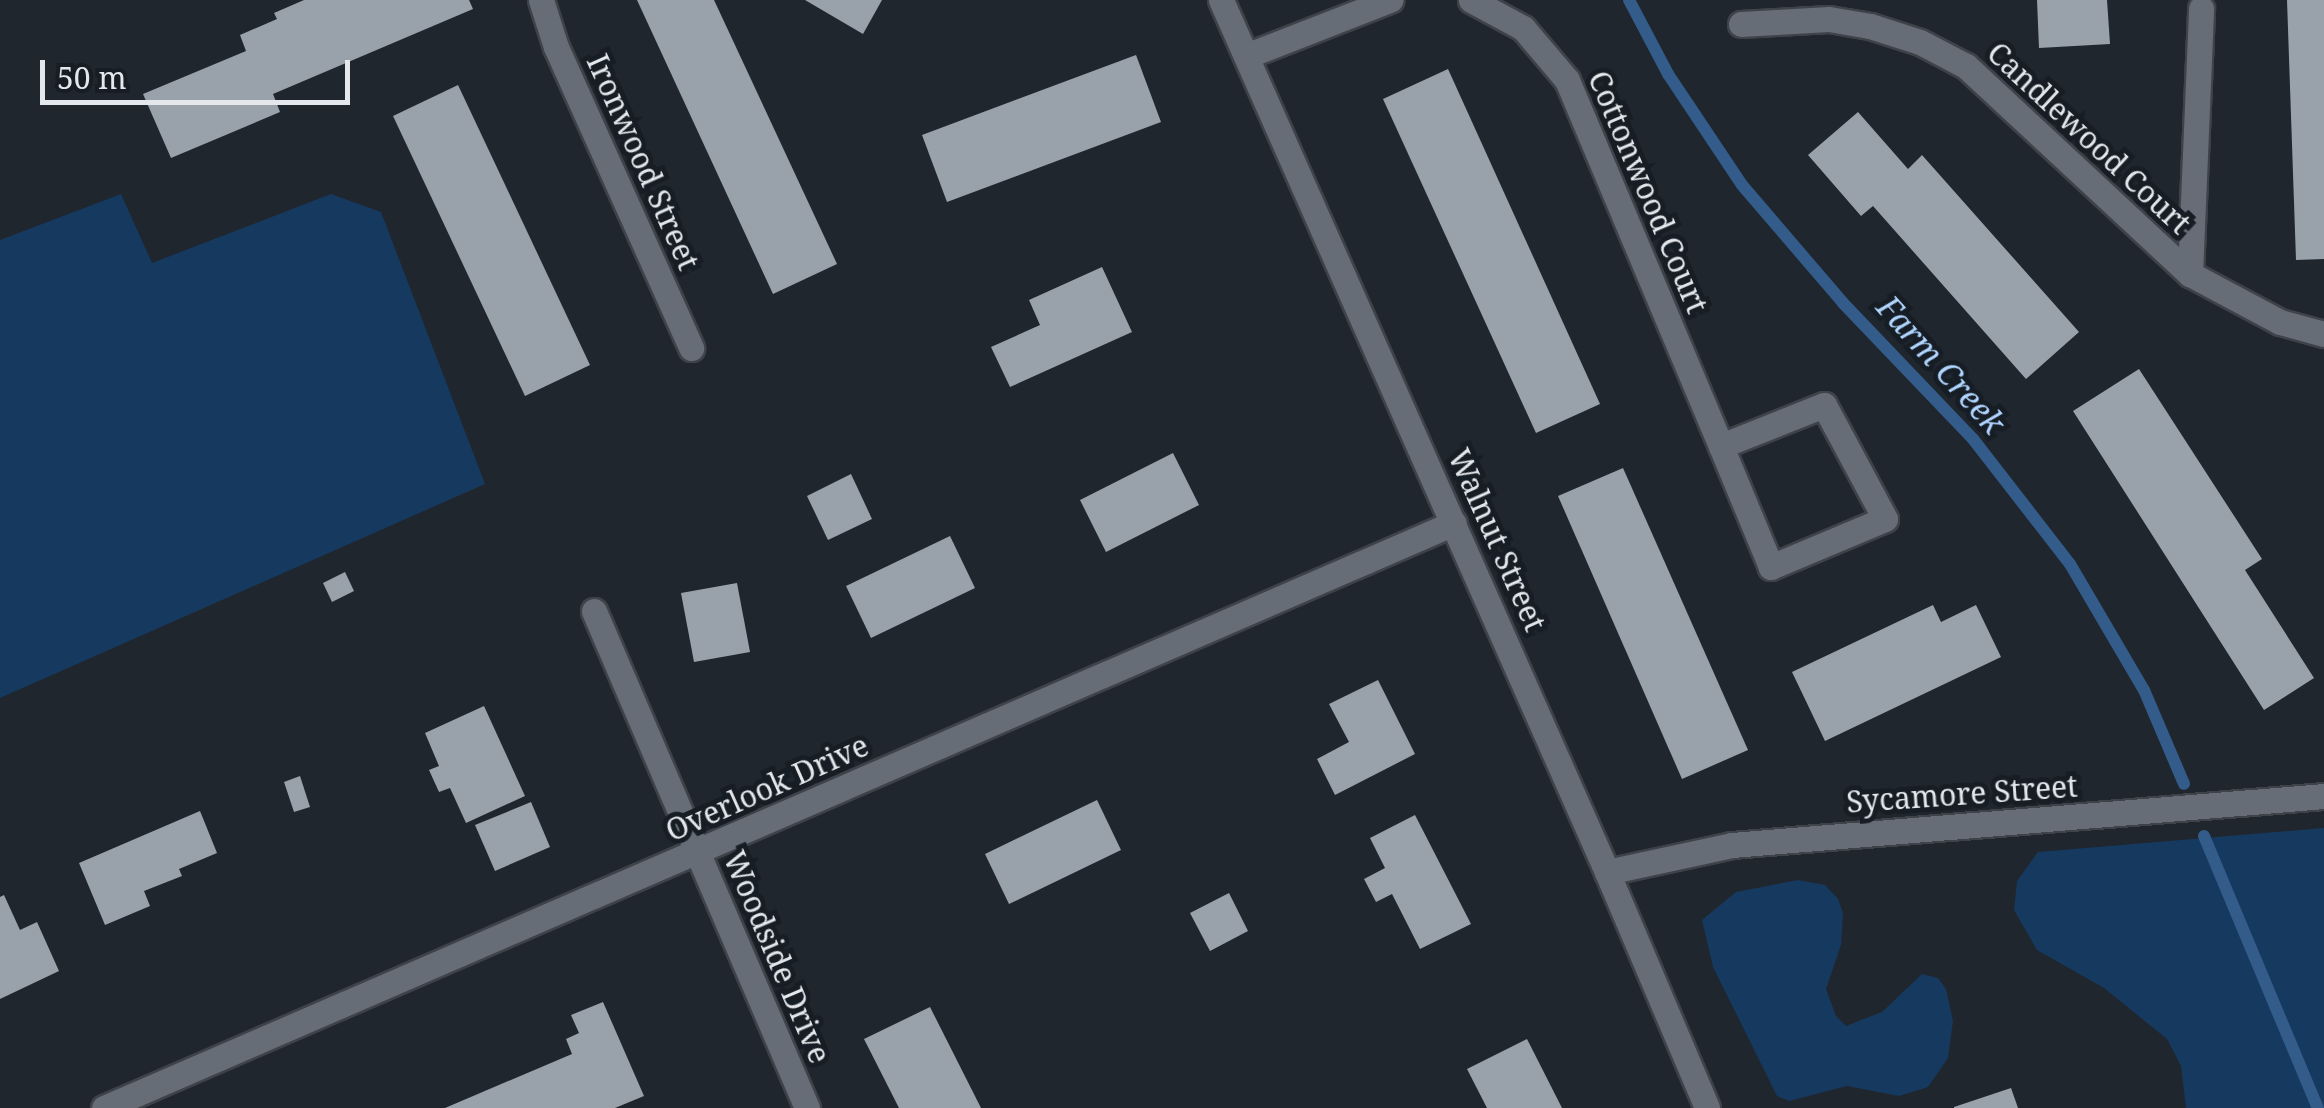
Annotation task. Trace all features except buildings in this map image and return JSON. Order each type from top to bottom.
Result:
[{"type":"street","name":"Ironwood Street","points":[[541,0],[556,47],[691,348]]},
{"type":"street","name":"Walnut Street","points":[[1221,0],[1607,872],[1706,1108]]},
{"type":"street","points":[[1246,56],[1390,0]]},
{"type":"street","name":"Cottonwood Court","points":[[1471,0],[1523,28],[1567,80],[1720,446],[1771,566],[1885,519],[1824,406],[1720,446]]},
{"type":"street","points":[[2190,274],[2200,8]]},
{"type":"street","name":"Candlewood Court","points":[[1741,24],[1830,20],[1870,26],[1920,42],[1966,66],[2190,274],[2215,291],[2324,339]]},
{"type":"street","name":"Overlook Drive","points":[[104,1108],[698,854],[1454,523]]},
{"type":"street","name":"Woodside Drive","points":[[594,610],[806,1108]]},
{"type":"street","name":"Sycamore Street","points":[[1607,872],[1732,845],[2324,796]]},
{"type":"shaded area","points":[[121,194],[152,263],[331,194],[381,212],[485,484],[0,698],[0,240]]},
{"type":"shaded area","points":[[2324,828],[2324,1108],[2186,1108],[2181,1066],[2167,1039],[2104,988],[2037,950],[2014,910],[2017,881],[2038,852]]},
{"type":"shaded area","points":[[1798,880],[1825,885],[1838,899],[1843,913],[1841,945],[1826,989],[1836,1016],[1846,1026],[1882,1012],[1922,974],[1938,978],[1946,989],[1953,1021],[1948,1058],[1928,1087],[1899,1096],[1847,1086],[1789,1101],[1777,1096],[1713,967],[1702,920],[1736,892]]},
{"type":"waterway","name":"Farm Creek","points":[[1629,0],[1668,74],[1742,185],[1843,303],[1973,439],[2070,564],[2144,690],[2184,784]]},
{"type":"waterway","name":"Farm Creek","points":[[2204,836],[2318,1108]]}]
